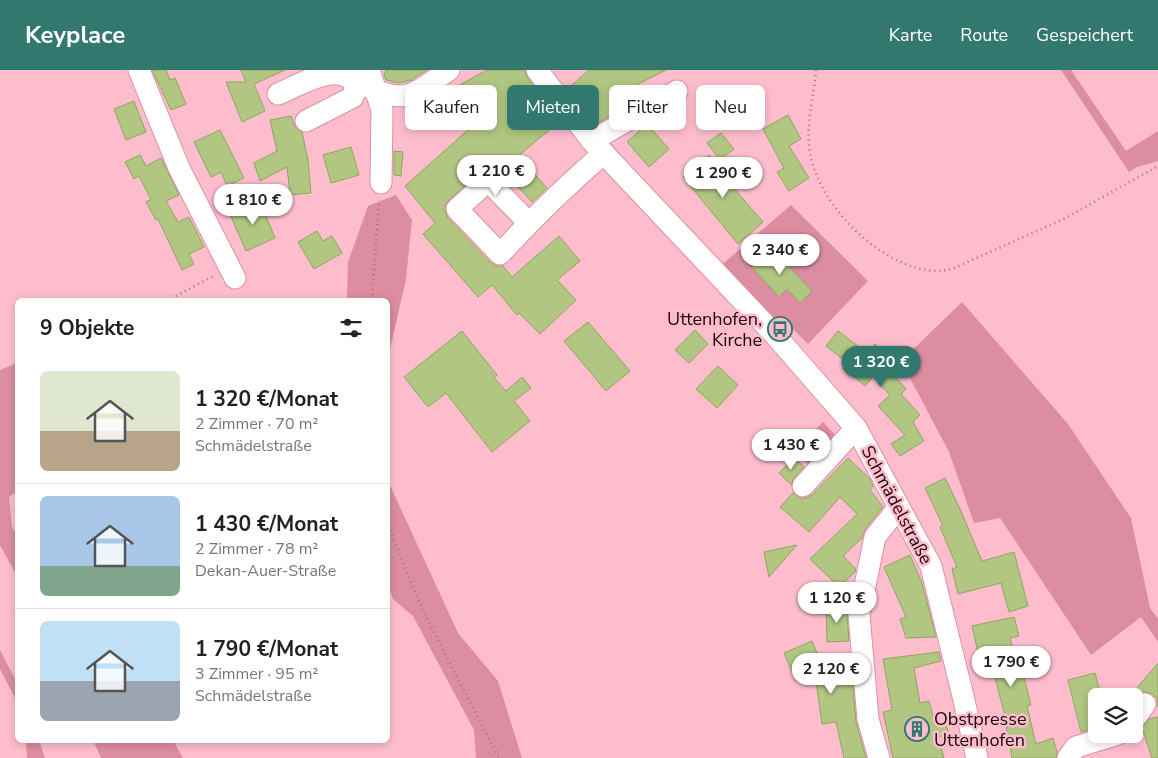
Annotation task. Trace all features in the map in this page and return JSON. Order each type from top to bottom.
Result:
[{"type":"street","points":[[138,70],[179,168],[233,273]]},
{"type":"street","points":[[278,94],[310,79],[332,74],[355,75],[376,91],[394,97],[416,93],[449,70]]},
{"type":"street","name":"Schmädelstraße","points":[[537,70],[598,147],[775,335],[856,428],[931,566],[977,758]]},
{"type":"street","points":[[306,121],[353,97],[355,75]]},
{"type":"street","points":[[376,91],[382,110],[381,183]]},
{"type":"street","points":[[529,223],[598,147],[622,130]]},
{"type":"street","points":[[803,486],[856,428]]},
{"type":"street","points":[[879,758],[868,719],[859,615],[875,537],[899,507]]},
{"type":"street","points":[[1068,758],[1076,747],[1089,743]]},
{"type":"path","points":[[816,70],[808,130],[810,153],[816,175],[842,216],[862,237],[883,252],[904,263],[940,271],[954,268],[1062,220],[1158,166]]},
{"type":"path","points":[[372,298],[381,183]]},
{"type":"path","points":[[176,296],[233,273]]},
{"type":"path","points":[[390,531],[422,608],[498,758]]},
{"type":"shaded area","points":[[1061,70],[1071,70],[1126,151],[1158,131],[1158,161],[1137,167],[1129,172]]},
{"type":"shaded area","points":[[396,195],[412,220],[406,279],[390,349],[390,298],[347,298],[348,262],[368,206]]},
{"type":"shaded area","points":[[791,205],[868,281],[808,344],[790,326],[772,327],[718,268]]},
{"type":"shaded area","points":[[962,302],[1068,424],[1131,518],[1150,608],[1158,619],[1158,642],[1141,617],[1091,655],[1000,518],[974,523],[949,452],[901,361]]},
{"type":"shaded area","points":[[15,364],[15,492],[9,497],[12,527],[15,532],[15,572],[0,545],[0,370]]},
{"type":"shaded area","points":[[823,422],[839,439],[811,467],[795,451]]},
{"type":"shaded area","points":[[390,485],[458,633],[498,681],[522,758],[476,758],[474,730],[413,616],[393,599],[390,590]]},
{"type":"shaded area","points":[[0,650],[15,679],[15,698],[0,669]]},
{"type":"shaded area","points":[[26,743],[40,743],[45,758],[27,758]]},
{"type":"shaded area","points":[[94,743],[175,743],[183,758],[101,758]]},
{"type":"building","points":[[152,70],[166,70],[170,80],[175,78],[186,104],[171,110]]},
{"type":"building","points":[[241,70],[285,70],[254,84],[265,111],[242,122],[226,82],[246,82]]},
{"type":"building","points":[[386,70],[427,70],[411,80],[399,83],[386,80],[384,75]]},
{"type":"building","points":[[487,70],[525,70],[533,85],[507,85],[507,130],[550,130],[518,156],[547,188],[532,202],[493,161],[445,205],[448,218],[491,263],[496,266],[503,266],[512,277],[559,236],[580,261],[557,280],[576,300],[540,334],[519,313],[517,315],[492,285],[478,297],[423,234],[435,223],[405,186],[468,130],[497,130],[497,85],[460,85]]},
{"type":"building","points":[[589,70],[666,70],[636,85],[609,85],[609,116],[599,122],[599,85],[572,85]]},
{"type":"building","points":[[134,101],[146,132],[126,140],[114,109]]},
{"type":"building","points":[[788,115],[801,139],[789,146],[809,178],[789,191],[777,172],[784,168],[764,130]]},
{"type":"building","points":[[291,116],[295,127],[302,132],[308,160],[311,193],[290,195],[287,167],[260,181],[254,163],[277,151],[270,120]]},
{"type":"building","points":[[220,130],[244,178],[227,186],[221,172],[211,177],[194,142]]},
{"type":"building","points":[[640,130],[652,130],[669,149],[649,167],[627,142]]},
{"type":"building","points":[[721,133],[734,149],[720,160],[707,143]]},
{"type":"building","points":[[351,147],[359,175],[331,183],[323,155]]},
{"type":"building","points":[[394,151],[403,152],[401,176],[394,175]]},
{"type":"building","points":[[140,155],[146,166],[161,158],[179,195],[166,201],[178,222],[189,217],[204,247],[189,254],[194,264],[182,270],[158,219],[156,220],[146,202],[151,199],[139,176],[134,179],[125,162]]},
{"type":"building","points":[[709,155],[727,176],[725,178],[763,222],[738,244],[683,177]]},
{"type":"building","points":[[260,201],[275,238],[246,251],[230,214]]},
{"type":"building","points":[[317,231],[323,241],[332,236],[342,253],[314,269],[298,242]]},
{"type":"building","points":[[771,248],[812,291],[800,303],[787,289],[779,297],[751,266]]},
{"type":"building","points":[[588,322],[630,371],[606,391],[564,341]]},
{"type":"building","points":[[695,330],[708,344],[689,363],[675,350]]},
{"type":"building","points":[[462,331],[497,375],[494,378],[506,391],[522,377],[531,388],[514,401],[530,421],[492,452],[446,393],[428,407],[404,377]]},
{"type":"building","points":[[838,331],[867,353],[875,344],[890,357],[884,364],[906,389],[901,394],[920,415],[913,422],[924,441],[900,456],[891,444],[905,435],[878,406],[890,395],[873,377],[865,386],[850,373],[854,368],[826,346]]},
{"type":"building","points":[[718,366],[738,385],[717,408],[696,389]]},
{"type":"building","points":[[794,458],[804,467],[794,478],[791,485],[779,473]]},
{"type":"building","points":[[848,458],[870,479],[873,486],[870,490],[883,507],[865,529],[862,538],[843,556],[856,569],[839,587],[810,559],[857,514],[840,497],[809,532],[780,507],[793,493],[801,498],[807,498],[812,495]]},
{"type":"building","points":[[945,478],[982,561],[1014,552],[1028,606],[1009,612],[1001,583],[958,594],[952,569],[957,567],[940,527],[943,526],[925,488]]},
{"type":"building","points":[[797,545],[769,577],[764,552]]},
{"type":"building","points":[[910,555],[922,583],[936,637],[906,638],[900,619],[906,617],[884,567]]},
{"type":"building","points":[[848,605],[849,641],[827,642],[826,606]]},
{"type":"building","points":[[1014,617],[1019,636],[1010,638],[1019,674],[1023,673],[1031,705],[1027,706],[1036,744],[1053,738],[1057,752],[1056,758],[1012,758],[1006,727],[1008,727],[991,663],[981,665],[972,626]]},
{"type":"building","points":[[812,641],[823,667],[849,664],[856,722],[866,758],[844,758],[836,722],[822,724],[815,674],[796,681],[784,653]]},
{"type":"building","points":[[939,652],[941,661],[914,668],[920,703],[929,701],[935,723],[945,722],[949,734],[938,737],[944,758],[893,758],[883,712],[892,710],[883,659]]},
{"type":"building","points":[[1158,663],[1158,707],[1157,699],[1153,694],[1143,692],[1143,688],[1137,688]]},
{"type":"building","points":[[1095,673],[1099,688],[1088,688],[1088,730],[1081,732],[1068,680]]},
{"type":"building","points":[[1158,717],[1158,758],[1152,758],[1143,731],[1143,727],[1149,719]]},
{"type":"place","name":"Uttenhofen, Kirche","points":[[780,329]]},
{"type":"place","name":"Obstpresse Uttenhofen","points":[[917,729]]}]
